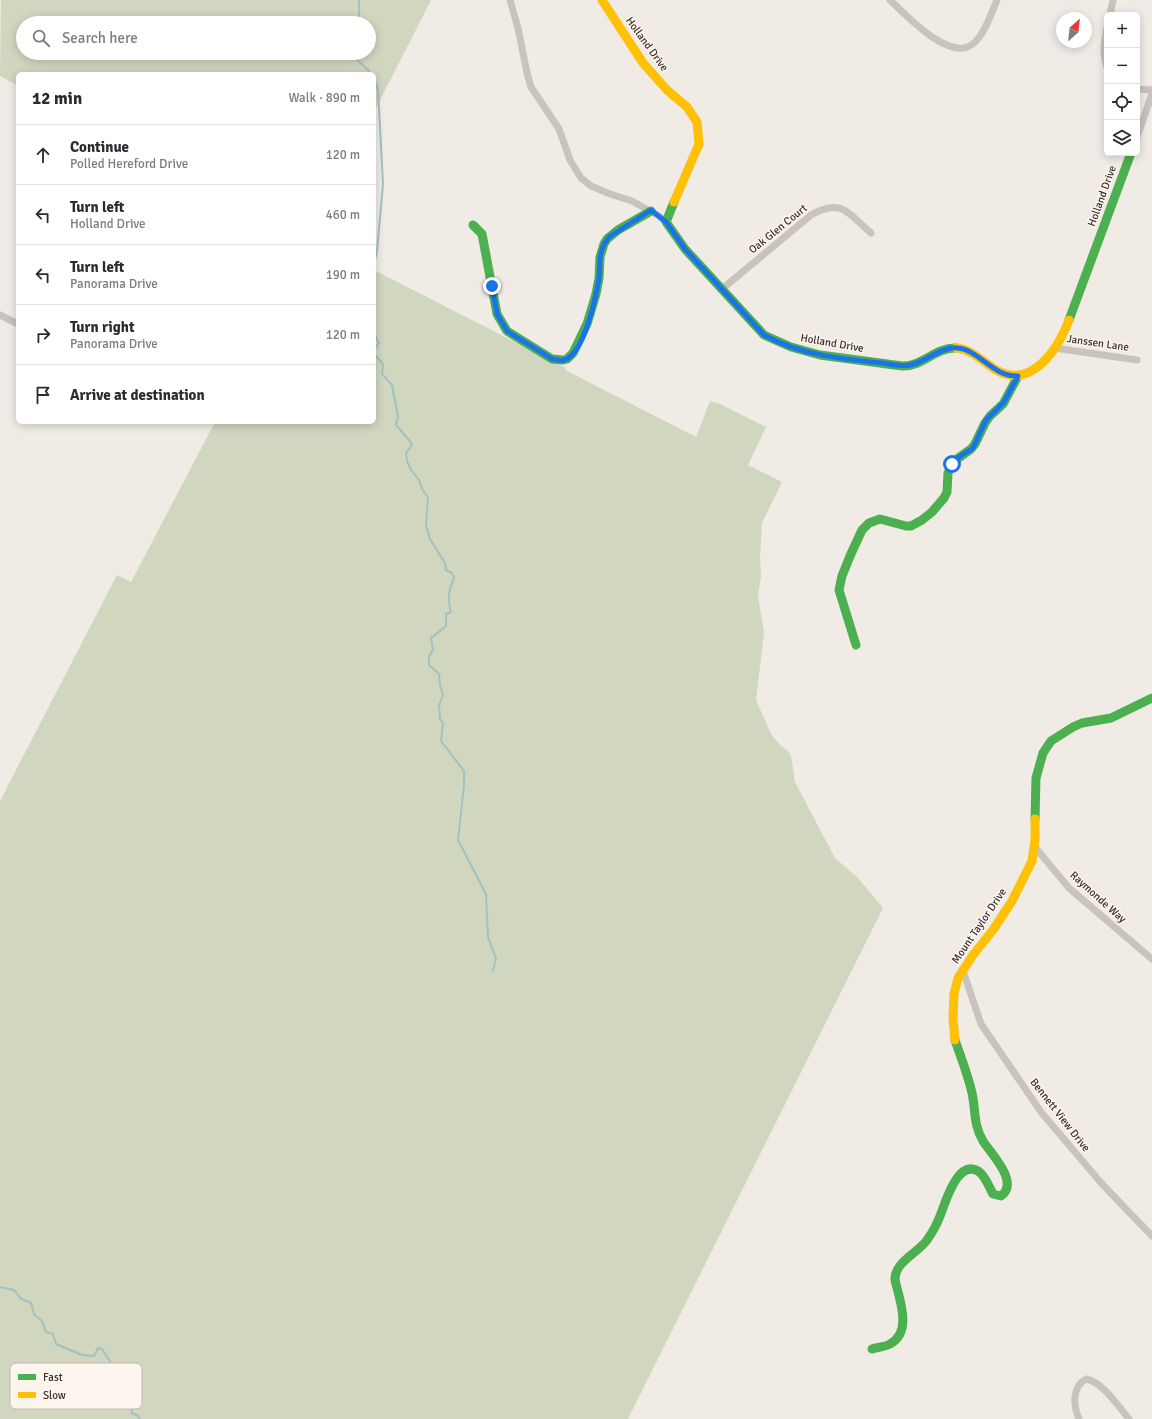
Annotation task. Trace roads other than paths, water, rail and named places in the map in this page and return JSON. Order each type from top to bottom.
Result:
[{"type":"street","points":[[510,0],[518,28],[531,87],[559,129],[570,160],[581,178],[591,186],[632,201],[651,210],[666,222]]},
{"type":"street","name":"Holland Drive","points":[[602,0],[643,63],[667,90],[687,107],[697,122],[700,136],[698,144],[666,222],[685,249],[764,335],[777,343],[798,350],[856,361],[908,366],[921,362],[938,352],[953,348],[960,348],[1000,372],[1010,376],[1023,375],[1034,371],[1055,348],[1066,328],[1130,156]]},
{"type":"street","points":[[890,0],[931,36],[944,44],[956,48],[967,47],[977,40],[981,35],[997,0]]},
{"type":"street","points":[[1111,12],[1113,0]]},
{"type":"street","points":[[1104,42],[1104,58]]},
{"type":"street","points":[[1140,89],[1152,90]]},
{"type":"street","points":[[1140,128],[1152,94]]},
{"type":"street","name":"Oak Glen Court","points":[[722,289],[810,215],[821,209],[836,207],[846,210],[871,233]]},
{"type":"street","points":[[473,225],[482,234],[497,314],[507,331],[552,359],[564,360],[570,356],[578,346],[589,324],[593,311],[599,277],[601,253],[604,244],[609,237],[651,210]]},
{"type":"street","points":[[0,315],[16,323]]},
{"type":"street","name":"Janssen Lane","points":[[1055,348],[1138,360]]},
{"type":"street","points":[[856,645],[839,590],[840,581],[859,536],[866,525],[881,519],[903,527],[910,527],[922,521],[941,502],[947,495],[952,464],[956,459],[973,448],[986,420],[1004,402],[1018,376]]},
{"type":"street","name":"Mount Taylor Drive","points":[[872,1349],[891,1344],[899,1337],[903,1323],[902,1309],[895,1278],[896,1270],[926,1242],[940,1217],[953,1184],[958,1176],[964,1171],[972,1169],[981,1173],[993,1194],[996,1196],[1001,1196],[1007,1189],[1005,1173],[1001,1164],[983,1141],[976,1127],[972,1093],[956,1040],[953,1019],[954,994],[958,978],[973,955],[994,930],[1012,902],[1032,861],[1034,846],[1036,778],[1043,753],[1051,741],[1059,734],[1082,723],[1111,718],[1152,698]]},
{"type":"street","name":"Raymonde Way","points":[[1034,846],[1070,888],[1152,959]]},
{"type":"street","name":"Bennett View Drive","points":[[963,971],[981,1024],[1041,1112],[1102,1184],[1152,1236]]},
{"type":"street","points":[[1079,1419],[1074,1401],[1079,1382],[1086,1379],[1092,1380],[1100,1385],[1129,1419]]},
{"type":"waterway","points":[[359,0],[359,16]]},
{"type":"waterway","points":[[357,60],[369,72]]},
{"type":"waterway","points":[[376,85],[378,89],[383,184],[376,256]]},
{"type":"waterway","points":[[376,337],[379,343],[376,347]]},
{"type":"waterway","points":[[376,356],[383,364],[382,374],[392,385],[398,417],[396,425],[412,445],[406,453],[407,461],[428,497],[426,525],[430,539],[445,563],[446,570],[452,573],[454,578],[449,595],[451,612],[446,614],[446,626],[431,638],[433,650],[429,656],[429,665],[439,674],[443,695],[439,705],[440,719],[443,723],[441,741],[464,771],[464,785],[458,840],[486,894],[488,937],[496,958],[493,971]]},
{"type":"waterway","points":[[0,1287],[14,1290],[21,1299],[31,1303],[34,1314],[42,1321],[46,1332],[53,1334],[56,1344],[82,1355],[94,1356],[98,1348],[102,1349],[111,1363]]},
{"type":"waterway","points":[[131,1409],[132,1413],[140,1419]]}]
